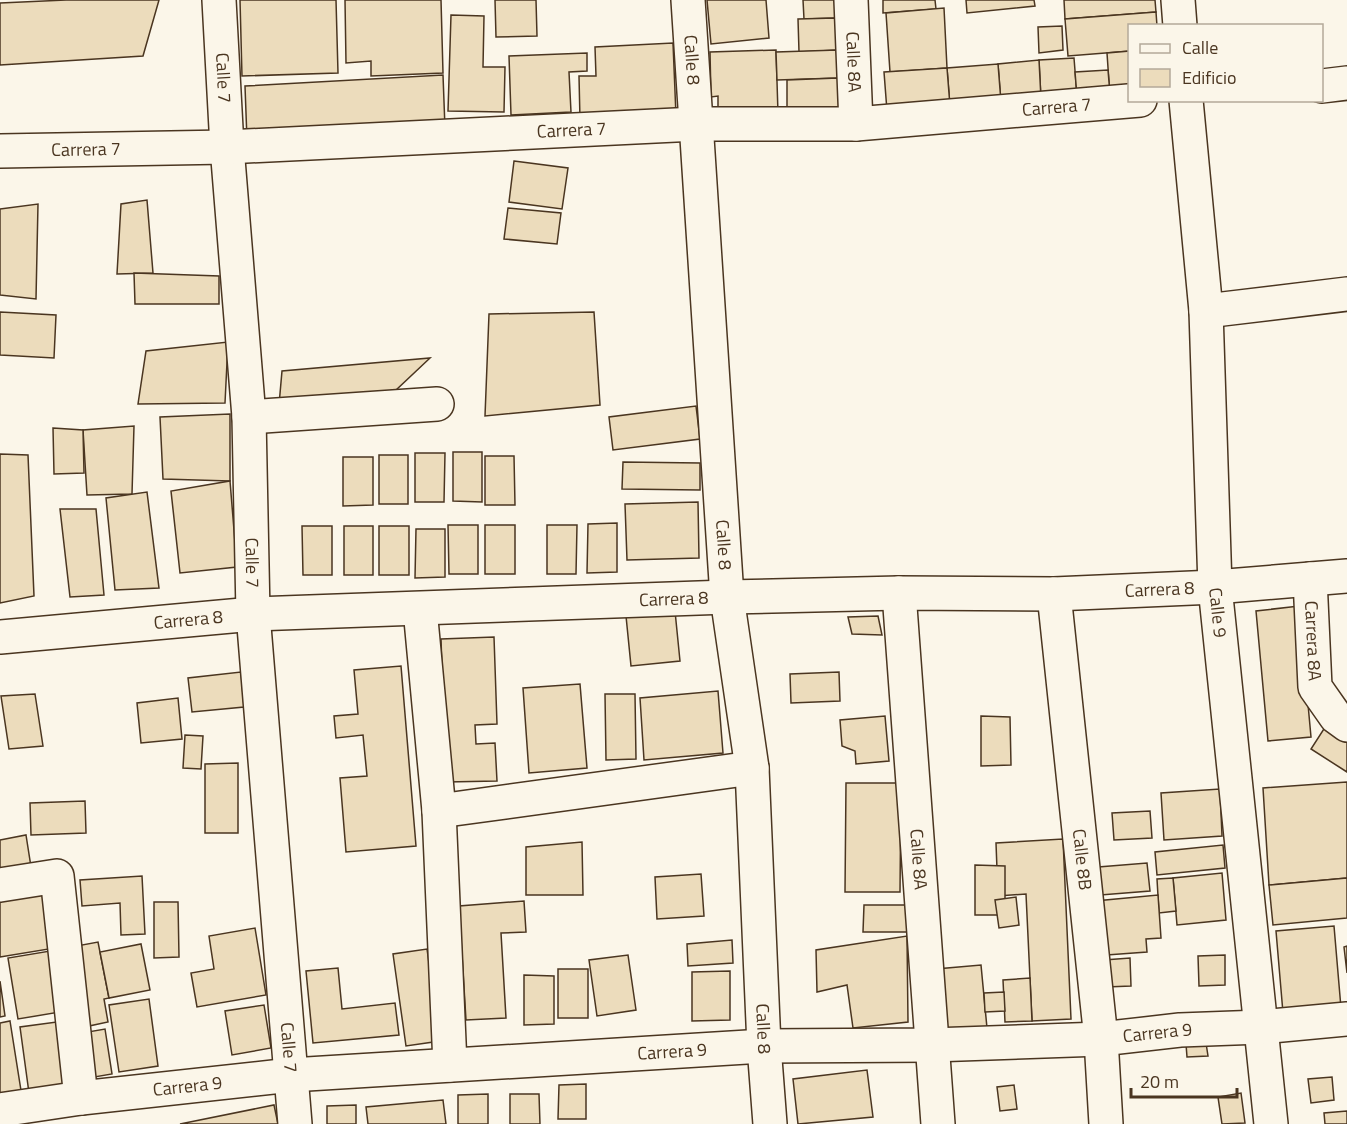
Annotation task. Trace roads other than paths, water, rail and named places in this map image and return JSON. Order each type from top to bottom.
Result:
[{"type":"street","name":"Calle 7","points":[[219,0],[227,147],[249,417],[253,614],[295,1124]]},
{"type":"street","name":"Calle 8","points":[[688,0],[727,597],[752,768],[764,1046],[770,1124]]},
{"type":"street","name":"Calle 8A","points":[[851,0],[856,124]]},
{"type":"street","points":[[1178,0],[1180,24]]},
{"type":"street","points":[[1323,86],[1347,84]]},
{"type":"street","name":"Carrera 7","points":[[0,151],[227,147],[696,124],[856,124],[1128,101]]},
{"type":"street","name":"Calle 9","points":[[1186,102],[1206,311],[1215,587],[1271,1124]]},
{"type":"street","points":[[1206,311],[1347,294]]},
{"type":"street","points":[[249,417],[437,404]]},
{"type":"street","name":"Carrera 8","points":[[0,636],[253,614],[727,597],[899,593],[1054,594],[1215,587],[1347,576]]},
{"type":"street","name":"Carrera 8A","points":[[1310,579],[1315,687],[1336,717],[1347,725]]},
{"type":"street","name":"Calle 8A","points":[[899,593],[938,1124]]},
{"type":"street","name":"Calle 8B","points":[[1054,594],[1101,1039],[1106,1124]]},
{"type":"street","points":[[420,609],[439,811],[450,1065]]},
{"type":"street","points":[[439,811],[752,768]]},
{"type":"street","points":[[0,885],[57,876],[81,1098]]},
{"type":"street","name":"Carrera 9","points":[[0,1110],[81,1098],[291,1075],[764,1046],[932,1045],[1101,1039],[1180,1030],[1261,1027],[1347,1019]]}]
